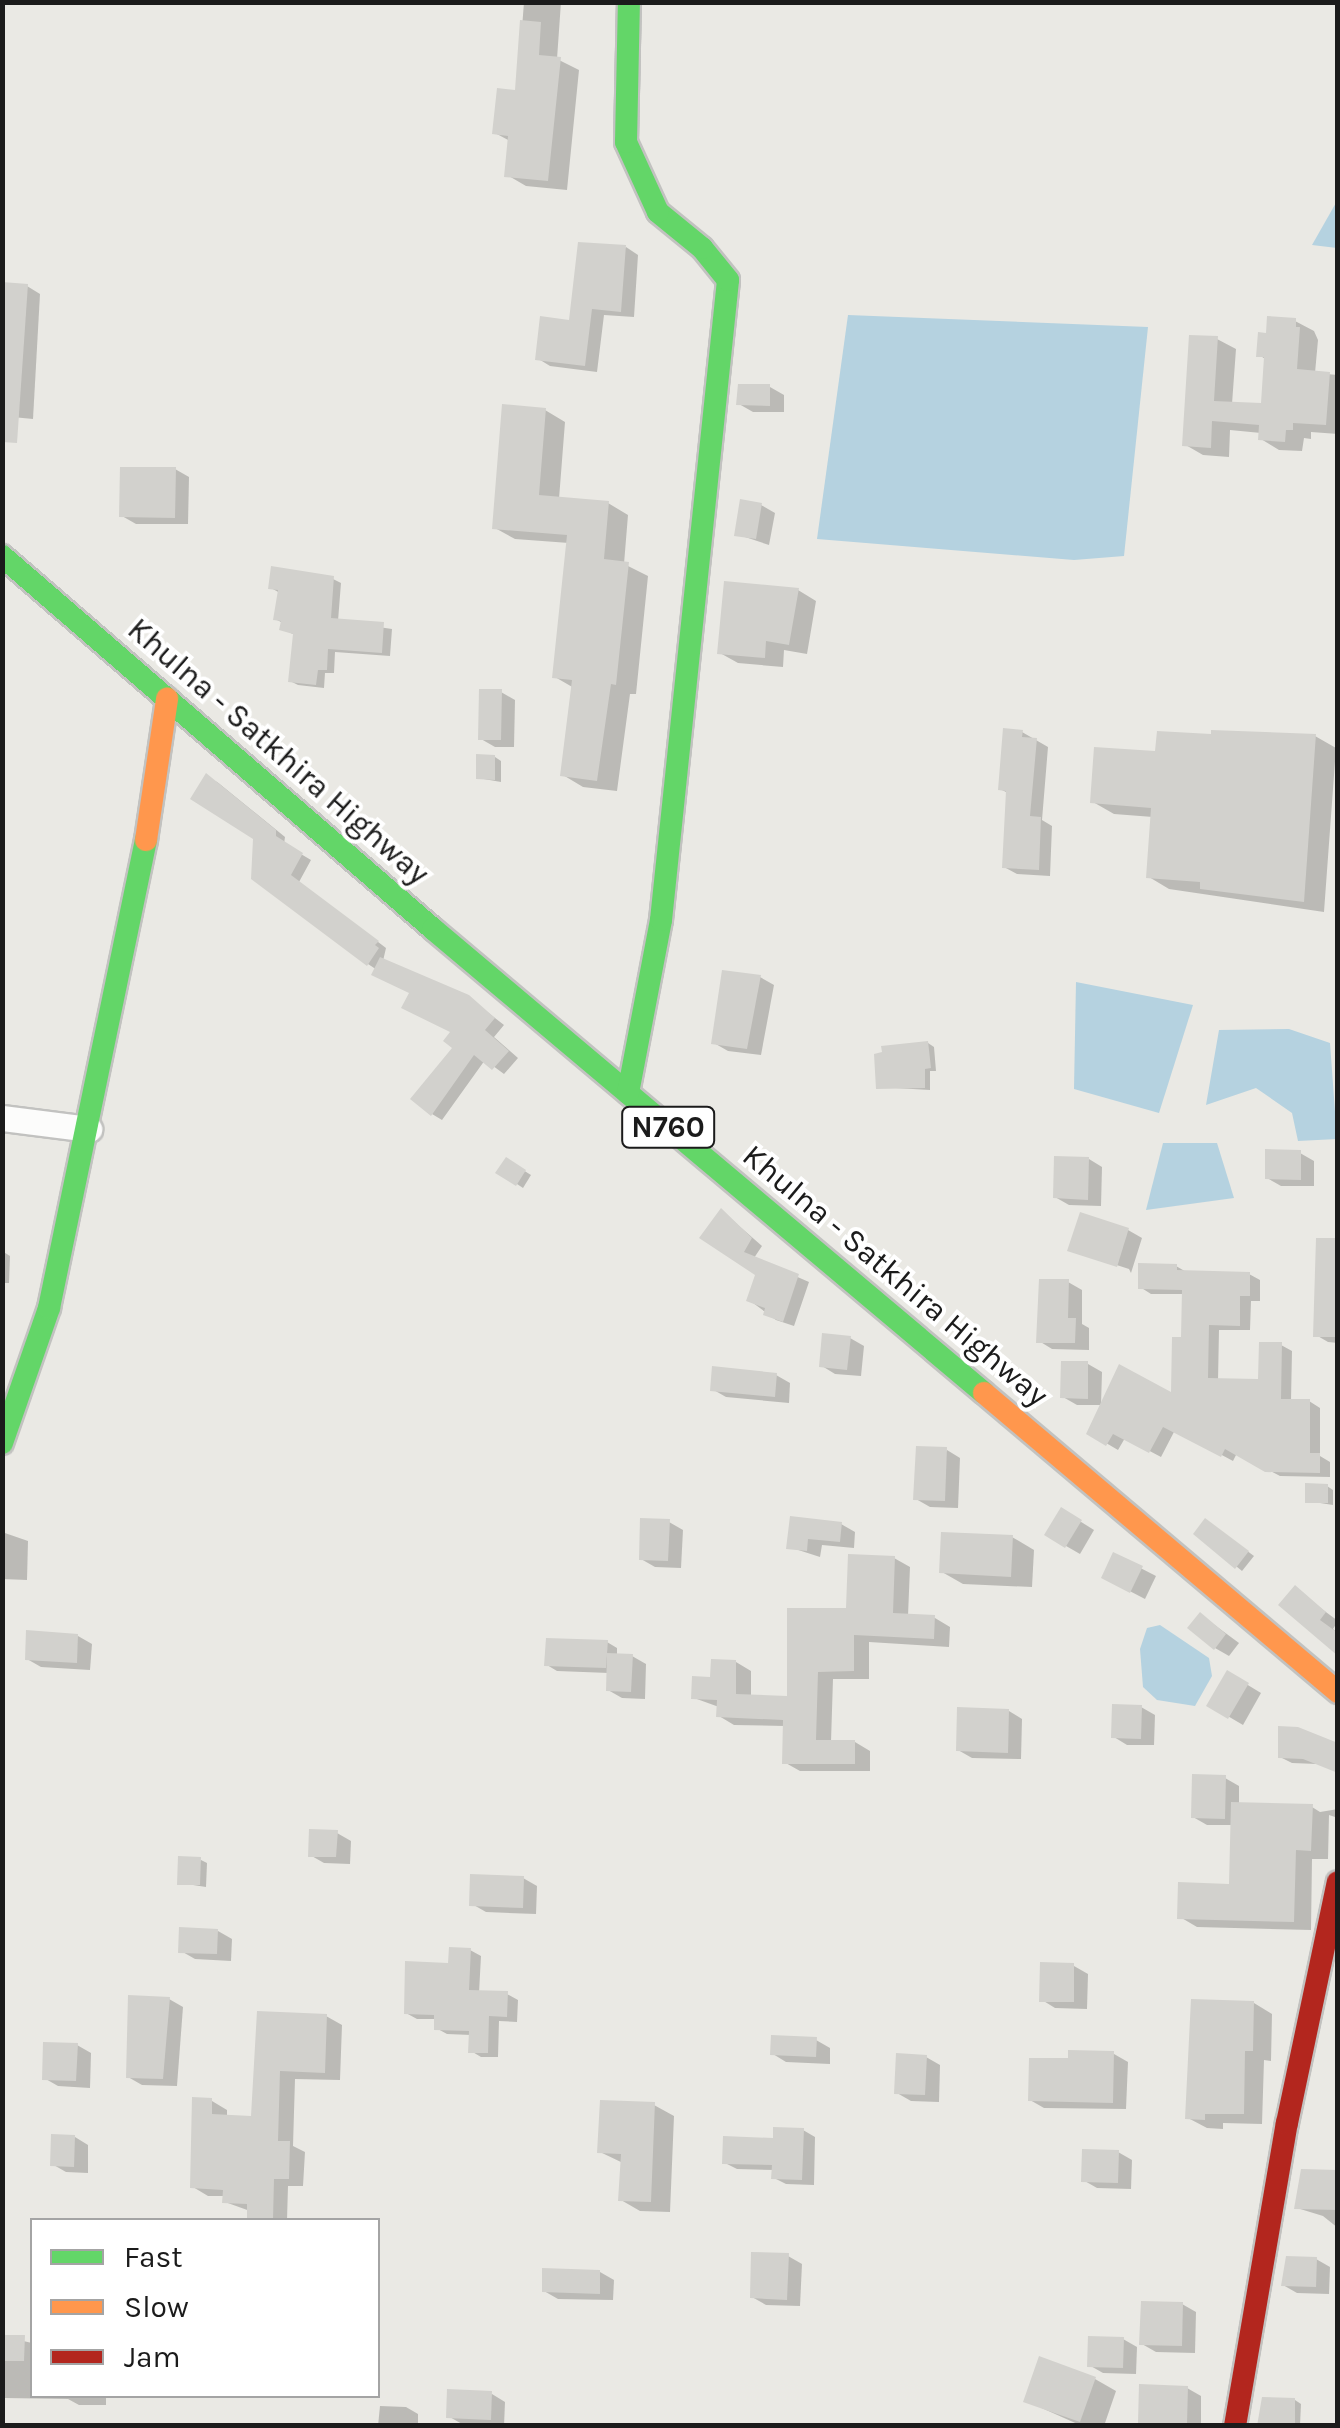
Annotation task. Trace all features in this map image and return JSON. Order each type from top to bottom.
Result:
[{"type":"main road","points":[[628,1094],[661,920],[728,280],[702,248],[658,212],[626,142],[629,2]]},
{"type":"main road","name":"Khulna - Satkhira Highway","points":[[2,556],[628,1094],[1338,1692]]},
{"type":"main road","points":[[2,1444],[50,1308],[58,1246],[89,1128],[140,877],[167,699]]},
{"type":"main road","points":[[1235,2426],[1288,2123],[1338,1882]]},
{"type":"street","points":[[2,1118],[89,1128]]},
{"type":"water","points":[[1337,201],[1337,248],[1312,245]]},
{"type":"water","points":[[848,315],[1148,327],[1124,556],[1074,560],[817,539]]},
{"type":"water","points":[[1076,982],[1193,1005],[1159,1113],[1074,1089]]},
{"type":"water","points":[[1289,1029],[1330,1043],[1337,1139],[1298,1141],[1292,1113],[1256,1088],[1206,1105],[1219,1030]]},
{"type":"water","points":[[1163,1143],[1217,1143],[1234,1198],[1146,1210]]},
{"type":"water","points":[[1160,1625],[1209,1658],[1212,1676],[1195,1706],[1157,1700],[1143,1687],[1140,1649],[1147,1628]]},
{"type":"building","points":[[520,20],[541,22],[539,55],[561,57],[548,181],[504,177],[508,136],[492,134],[497,88],[515,90]]},
{"type":"building","points":[[578,242],[626,245],[621,312],[592,309],[585,366],[535,360],[540,316],[569,320]]},
{"type":"building","points":[[2,282],[28,284],[17,443],[2,442]]},
{"type":"building","points":[[1267,316],[1296,318],[1296,327],[1300,327],[1297,369],[1330,372],[1326,425],[1293,423],[1293,430],[1286,430],[1285,442],[1258,440],[1259,425],[1212,421],[1211,448],[1182,446],[1189,335],[1218,336],[1214,401],[1261,403],[1264,357],[1256,357],[1258,332],[1266,333]]},
{"type":"building","points":[[738,384],[770,384],[770,406],[736,405]]},
{"type":"building","points":[[502,404],[546,408],[539,495],[609,501],[604,559],[629,562],[616,685],[611,684],[597,781],[560,776],[572,680],[552,678],[567,535],[492,529]]},
{"type":"building","points":[[120,467],[176,467],[175,518],[119,517]]},
{"type":"building","points":[[740,499],[762,503],[756,539],[734,536]]},
{"type":"building","points":[[271,566],[334,576],[331,618],[384,622],[382,653],[328,649],[327,670],[318,670],[316,685],[288,682],[293,634],[279,630],[281,621],[273,620],[278,590],[268,589]]},
{"type":"building","points":[[724,581],[799,588],[789,645],[766,641],[765,658],[717,654]]},
{"type":"building","points":[[479,689],[502,689],[501,740],[478,740]]},
{"type":"building","points":[[1003,728],[1023,730],[1022,737],[1037,738],[1030,816],[1041,817],[1039,870],[1002,868],[1006,791],[998,790]]},
{"type":"building","points":[[1211,730],[1316,734],[1304,902],[1200,889],[1200,882],[1146,878],[1151,808],[1090,803],[1094,747],[1155,751],[1157,731],[1211,734]]},
{"type":"building","points":[[476,754],[495,755],[495,780],[476,779]]},
{"type":"building","points":[[206,773],[276,830],[276,836],[303,853],[291,875],[379,941],[375,945],[379,948],[367,966],[251,879],[253,839],[190,799]]},
{"type":"building","points":[[380,957],[469,995],[495,1018],[485,1030],[509,1051],[492,1070],[474,1055],[431,1116],[410,1099],[452,1048],[443,1041],[450,1032],[401,1008],[409,993],[371,975]]},
{"type":"building","points":[[722,970],[761,975],[747,1049],[711,1044]]},
{"type":"building","points":[[928,1041],[931,1068],[925,1069],[925,1088],[876,1089],[874,1054],[882,1052],[881,1046]]},
{"type":"building","points":[[1265,1149],[1301,1150],[1301,1180],[1265,1179]]},
{"type":"building","points":[[1054,1156],[1089,1157],[1088,1200],[1053,1198]]},
{"type":"building","points":[[506,1157],[526,1170],[516,1186],[495,1173]]},
{"type":"building","points":[[721,1208],[752,1238],[744,1252],[799,1274],[783,1322],[763,1315],[765,1308],[746,1301],[755,1275],[699,1238]]},
{"type":"building","points":[[1080,1212],[1129,1228],[1117,1267],[1067,1251]]},
{"type":"building","points":[[1316,1238],[1338,1238],[1338,1337],[1313,1337]]},
{"type":"building","points":[[1138,1263],[1177,1264],[1177,1270],[1250,1272],[1250,1296],[1240,1296],[1240,1326],[1209,1325],[1208,1378],[1258,1379],[1259,1342],[1282,1342],[1281,1399],[1310,1399],[1310,1453],[1320,1453],[1320,1473],[1265,1472],[1225,1449],[1221,1457],[1163,1427],[1149,1453],[1113,1434],[1106,1446],[1086,1434],[1119,1364],[1171,1392],[1172,1337],[1181,1337],[1182,1290],[1138,1289]]},
{"type":"building","points":[[1039,1279],[1069,1279],[1068,1318],[1076,1318],[1075,1343],[1036,1343]]},
{"type":"building","points":[[822,1333],[851,1336],[847,1370],[819,1367]]},
{"type":"building","points":[[1061,1361],[1088,1361],[1088,1399],[1060,1398]]},
{"type":"building","points":[[712,1366],[777,1373],[775,1397],[710,1391]]},
{"type":"building","points":[[916,1446],[947,1447],[945,1501],[913,1500]]},
{"type":"building","points":[[1305,1483],[1328,1484],[1328,1503],[1305,1503]]},
{"type":"building","points":[[1061,1507],[1082,1520],[1065,1548],[1044,1535]]},
{"type":"building","points":[[790,1516],[842,1522],[840,1542],[808,1539],[807,1551],[786,1549]]},
{"type":"building","points":[[640,1518],[670,1519],[668,1561],[639,1560]]},
{"type":"building","points":[[1205,1518],[1249,1551],[1235,1569],[1193,1534]]},
{"type":"building","points":[[941,1532],[1013,1535],[1011,1577],[939,1573]]},
{"type":"building","points":[[1113,1552],[1143,1566],[1130,1593],[1101,1578]]},
{"type":"building","points":[[848,1554],[895,1556],[893,1613],[935,1615],[934,1639],[854,1635],[854,1671],[818,1672],[816,1740],[855,1740],[855,1764],[782,1764],[783,1720],[716,1717],[717,1700],[691,1699],[692,1676],[710,1677],[711,1659],[736,1660],[736,1694],[787,1696],[787,1608],[846,1608]]},
{"type":"building","points":[[1295,1585],[1326,1612],[1320,1620],[1338,1633],[1338,1656],[1278,1605]]},
{"type":"building","points":[[1200,1612],[1226,1634],[1214,1650],[1187,1628]]},
{"type":"building","points":[[26,1630],[78,1634],[77,1663],[25,1660]]},
{"type":"building","points":[[546,1638],[608,1640],[606,1668],[544,1666]]},
{"type":"building","points":[[607,1653],[633,1654],[631,1692],[606,1691]]},
{"type":"building","points":[[1227,1670],[1249,1683],[1228,1719],[1206,1706]]},
{"type":"building","points":[[1112,1704],[1142,1705],[1141,1739],[1111,1738]]},
{"type":"building","points":[[957,1707],[1009,1709],[1008,1753],[956,1751]]},
{"type":"building","points":[[1278,1726],[1298,1727],[1338,1743],[1338,1773],[1303,1759],[1278,1758]]},
{"type":"building","points":[[1192,1774],[1226,1775],[1225,1819],[1191,1818]]},
{"type":"building","points":[[1231,1802],[1313,1804],[1311,1851],[1296,1850],[1294,1922],[1177,1919],[1178,1882],[1229,1884]]},
{"type":"building","points":[[309,1829],[338,1830],[336,1857],[308,1857]]},
{"type":"building","points":[[178,1856],[201,1857],[200,1885],[177,1885]]},
{"type":"building","points":[[470,1874],[524,1876],[523,1908],[469,1906]]},
{"type":"building","points":[[179,1927],[218,1929],[217,1954],[178,1953]]},
{"type":"building","points":[[449,1947],[471,1948],[469,1990],[508,1991],[507,2017],[489,2016],[488,2053],[468,2053],[469,2031],[434,2030],[434,2015],[404,2014],[405,1961],[448,1963]]},
{"type":"building","points":[[1040,1962],[1074,1963],[1074,2002],[1039,2002]]},
{"type":"building","points":[[128,1995],[170,1997],[163,2079],[126,2078]]},
{"type":"building","points":[[1191,1999],[1254,2001],[1253,2051],[1245,2051],[1244,2114],[1205,2114],[1205,2120],[1185,2119]]},
{"type":"building","points":[[257,2011],[327,2014],[325,2073],[280,2071],[278,2141],[290,2141],[289,2179],[274,2179],[273,2218],[247,2218],[247,2204],[222,2203],[223,2190],[190,2188],[192,2097],[212,2098],[212,2114],[251,2116]]},
{"type":"building","points":[[771,2035],[817,2037],[816,2057],[770,2055]]},
{"type":"building","points":[[43,2042],[78,2043],[76,2081],[42,2080]]},
{"type":"building","points":[[1068,2050],[1114,2051],[1113,2103],[1028,2101],[1029,2058],[1068,2058]]},
{"type":"building","points":[[896,2053],[927,2055],[925,2095],[894,2094]]},
{"type":"building","points":[[600,2100],[655,2102],[651,2202],[618,2201],[621,2154],[597,2153]]},
{"type":"building","points":[[773,2127],[804,2128],[802,2180],[771,2179],[772,2165],[722,2164],[723,2136],[773,2138]]},
{"type":"building","points":[[51,2134],[75,2135],[74,2167],[50,2166]]},
{"type":"building","points":[[1082,2149],[1119,2150],[1118,2183],[1081,2182]]},
{"type":"building","points":[[1301,2169],[1338,2170],[1338,2210],[1294,2209]]},
{"type":"building","points":[[751,2252],[789,2253],[787,2300],[750,2298]]},
{"type":"building","points":[[1286,2256],[1317,2257],[1316,2287],[1281,2286]]},
{"type":"building","points":[[542,2268],[600,2270],[600,2294],[542,2292]]},
{"type":"building","points":[[1141,2301],[1183,2302],[1182,2346],[1139,2345]]},
{"type":"building","points":[[5,2335],[25,2335],[24,2361],[4,2361]]},
{"type":"building","points":[[1088,2336],[1124,2337],[1123,2368],[1087,2367]]},
{"type":"building","points":[[1039,2356],[1096,2377],[1080,2422],[1023,2402]]},
{"type":"building","points":[[1139,2384],[1188,2386],[1187,2424],[1138,2423]]},
{"type":"building","points":[[447,2389],[492,2391],[491,2420],[446,2418]]},
{"type":"building","points":[[1262,2397],[1295,2398],[1295,2423],[1257,2426]]},
{"type":"traffic: fast","points":[[628,1093],[661,920],[728,280],[702,248],[658,212],[626,142],[629,2]]},
{"type":"traffic: fast","points":[[2,556],[433,929],[984,1393]]},
{"type":"traffic: fast","points":[[2,1443],[49,1308],[146,840]]},
{"type":"traffic: slow","points":[[146,840],[167,699]]},
{"type":"traffic: slow","points":[[984,1393],[1338,1692]]},
{"type":"traffic: jam","points":[[1235,2426],[1287,2123],[1338,1882]]}]
